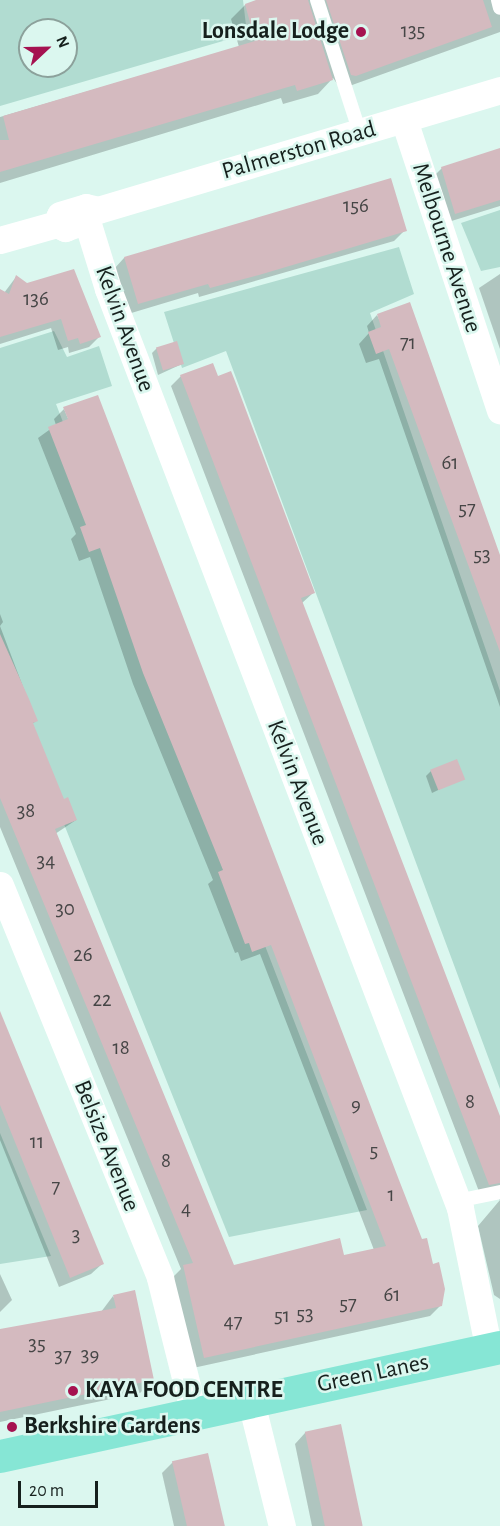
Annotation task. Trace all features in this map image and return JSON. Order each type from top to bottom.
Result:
[{"type":"main road","name":"Green Lanes","points":[[0,1456],[494,1348]]},
{"type":"street","name":"Palmerston Road","points":[[0,240],[57,224],[60,216],[86,207],[92,216],[500,90]]},
{"type":"street","name":"Melbourne Avenue","points":[[404,120],[500,411]]},
{"type":"street","name":"Kelvin Avenue","points":[[92,216],[108,289],[457,1201],[494,1348]]},
{"type":"street","name":"Belsize Avenue","points":[[0,885],[160,1278],[194,1413]]},
{"type":"street","points":[[250,1402],[282,1526]]},
{"type":"lane","points":[[317,0],[360,133]]},
{"type":"lane","points":[[498,0],[500,8]]},
{"type":"lane","points":[[457,1201],[500,1192]]},
{"type":"green space","points":[[0,0],[243,0],[247,34],[0,106]]},
{"type":"green space","points":[[500,210],[500,267],[481,271],[461,223]]},
{"type":"green space","points":[[399,247],[414,294],[370,313],[500,691],[500,1089],[226,351],[182,368],[164,312]]},
{"type":"green space","points":[[54,331],[67,357],[99,346],[112,386],[56,404],[367,1210],[229,1237],[0,664],[0,348]]},
{"type":"green space","points":[[0,1133],[51,1256],[0,1264]]},
{"type":"building","points":[[256,0],[308,0],[333,80],[297,91],[295,85],[0,172],[0,140],[9,140],[3,116],[255,41],[245,4]]},
{"type":"building","points":[[326,0],[483,0],[492,27],[356,76],[351,75]]},
{"type":"building","points":[[500,148],[500,200],[455,214],[441,167]]},
{"type":"building","points":[[391,178],[407,231],[259,275],[210,288],[208,284],[138,304],[124,257]]},
{"type":"building","points":[[74,269],[101,337],[80,344],[78,338],[68,341],[61,319],[0,337],[0,289],[9,294],[16,275],[27,283]]},
{"type":"building","points":[[410,302],[500,555],[500,652],[389,349],[376,354],[368,332],[381,327],[377,314]]},
{"type":"building","points":[[177,341],[184,364],[163,370],[156,347]]},
{"type":"building","points":[[213,363],[218,376],[231,371],[235,381],[315,593],[301,598],[500,1116],[500,1183],[489,1185],[180,375]]},
{"type":"building","points":[[98,395],[422,1239],[427,1238],[433,1264],[439,1262],[445,1289],[442,1306],[204,1358],[183,1265],[193,1263],[0,798],[0,634],[38,721],[33,723],[64,799],[68,797],[77,820],[55,829],[234,1265],[340,1238],[344,1255],[386,1246],[271,945],[252,952],[249,943],[245,944],[218,872],[223,870],[143,673],[100,548],[89,552],[80,527],[86,525],[48,427],[68,419],[63,407]]},
{"type":"building","points":[[457,759],[465,779],[438,790],[430,770]]},
{"type":"building","points":[[0,1011],[104,1264],[70,1278],[0,1105]]},
{"type":"building","points":[[135,1290],[154,1380],[0,1412],[0,1329],[116,1308],[113,1295]]},
{"type":"building","points":[[341,1424],[363,1526],[325,1526],[305,1432]]},
{"type":"building","points":[[208,1453],[225,1526],[187,1526],[172,1461]]},
{"type":"place","name":"Lonsdale Lodge","points":[[361,32]]},
{"type":"place","name":"KAYA FOOD CENTRE","points":[[73,1391]]},
{"type":"place","name":"Berkshire Gardens","points":[[12,1427]]}]
